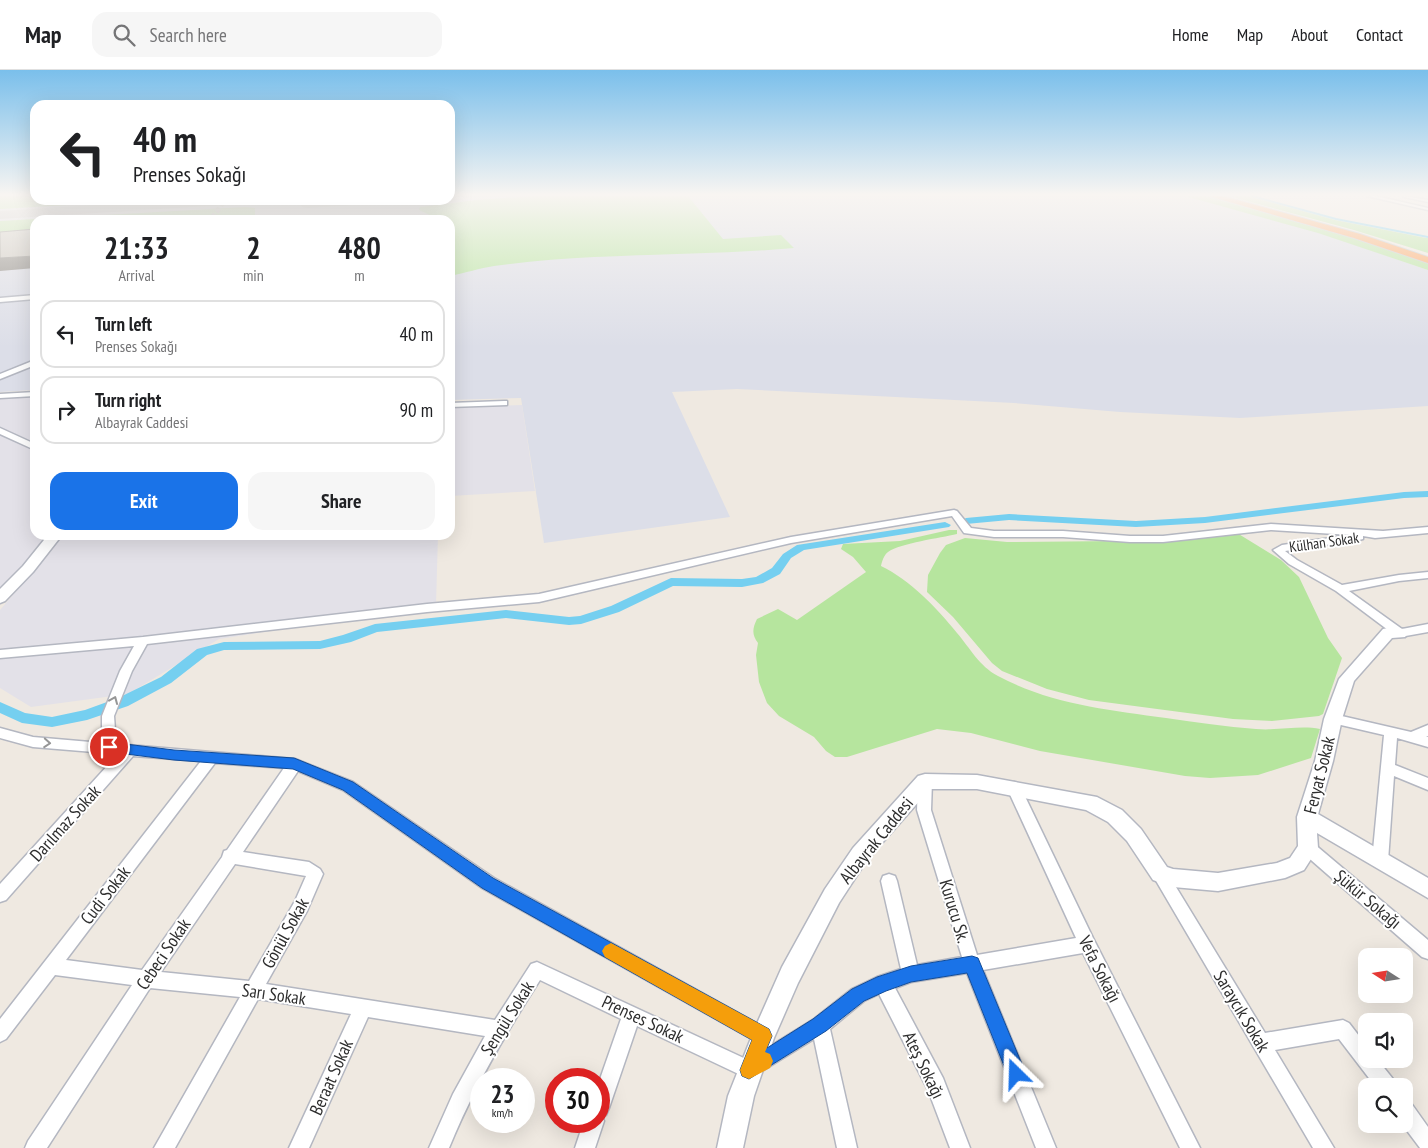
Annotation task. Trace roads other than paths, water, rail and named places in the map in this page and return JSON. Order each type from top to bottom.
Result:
[{"type":"highway","points":[[1387,246],[1428,260]]},
{"type":"highway","points":[[1398,246],[1428,256]]},
{"type":"street","points":[[0,300],[30,297]]},
{"type":"street","points":[[0,370],[30,362]]},
{"type":"street","points":[[0,378],[30,363]]},
{"type":"street","points":[[0,396],[30,394]]},
{"type":"street","points":[[455,405],[504,403]]},
{"type":"street","points":[[0,431],[30,445]]},
{"type":"street","points":[[0,654],[143,641],[427,608],[539,598],[790,540],[954,513],[968,531],[994,534],[1062,534],[1130,539],[1163,539],[1271,526],[1382,534]]},
{"type":"street","name":"Külhan Sokak","points":[[1400,632],[1340,589],[1293,562],[1278,550],[1382,534],[1428,530]]},
{"type":"street","points":[[0,598],[28,569],[51,540]]},
{"type":"street","points":[[1340,589],[1399,578],[1428,575]]},
{"type":"street","points":[[1400,632],[1428,628]]},
{"type":"street","name":"Feryat Sokak","points":[[1308,848],[1306,818],[1324,761],[1333,719],[1347,679],[1388,633],[1400,632]]},
{"type":"street","points":[[109,747],[108,716],[126,671],[143,641]]},
{"type":"street","points":[[1333,719],[1391,731],[1428,742]]},
{"type":"street","points":[[1413,738],[1428,730]]},
{"type":"street","points":[[1380,861],[1391,731]]},
{"type":"street","points":[[0,733],[33,742],[294,764],[348,786],[488,883],[763,1036]]},
{"type":"street","name":"Darılmaz Sokak","points":[[0,895],[130,750]]},
{"type":"street","name":"Cudi Sokak","points":[[0,1033],[211,758]]},
{"type":"street","name":"Cebeci Sokak","points":[[35,1148],[146,979],[294,764]]},
{"type":"street","points":[[1388,768],[1428,784]]},
{"type":"street","points":[[925,781],[977,782],[1090,803],[1115,816],[1134,835],[1160,874],[1173,878],[1218,882],[1252,878],[1278,872],[1297,864],[1308,848]]},
{"type":"street","name":"Albayrak Caddesi","points":[[730,1148],[741,1096],[749,1070],[790,975],[832,896],[860,854],[925,781]]},
{"type":"street","name":"Kurucu Sk.","points":[[925,781],[924,810],[972,964],[1046,1148]]},
{"type":"street","name":"Vefa Sokağı","points":[[1014,788],[1087,944],[1190,1148]]},
{"type":"street","points":[[1306,818],[1428,889]]},
{"type":"street","name":"Şükür Sokağı","points":[[1308,848],[1428,950]]},
{"type":"street","name":"Gönül Sokak","points":[[164,1148],[301,906],[315,874],[309,869],[229,856]]},
{"type":"street","name":"Saraycık Sokak","points":[[1160,874],[1324,1148]]},
{"type":"street","points":[[889,881],[911,974]]},
{"type":"street","points":[[749,1070],[820,1025],[858,995],[883,983],[911,974],[1087,944]]},
{"type":"street","name":"Sarı Sokak","points":[[51,966],[146,979],[253,990],[497,1030]]},
{"type":"street","name":"Prenses Sokak","points":[[537,970],[749,1070]]},
{"type":"street","name":"Şengül Sokak","points":[[439,1148],[456,1106],[497,1030],[537,970]]},
{"type":"street","name":"Ateş Sokağı","points":[[883,983],[936,1085],[960,1148]]},
{"type":"street","name":"Beraat Sokak","points":[[299,1148],[363,1007]]},
{"type":"street","points":[[610,1077],[632,1014]]},
{"type":"street","points":[[820,1025],[847,1148]]},
{"type":"street","points":[[1262,1043],[1343,1029],[1380,1078]]},
{"type":"street","points":[[1413,1122],[1428,1142]]},
{"type":"street","points":[[585,1148],[590,1133]]},
{"type":"waterway","points":[[966,521],[1009,517],[1136,524],[1205,520],[1404,495],[1428,494]]},
{"type":"waterway","points":[[0,707],[22,718],[52,722],[87,715],[123,702],[166,680],[202,652],[224,646],[320,645],[346,639],[375,628],[506,614],[569,621],[581,620],[615,609],[671,582],[742,583],[759,580],[776,571],[787,556],[801,547],[945,525]]}]
